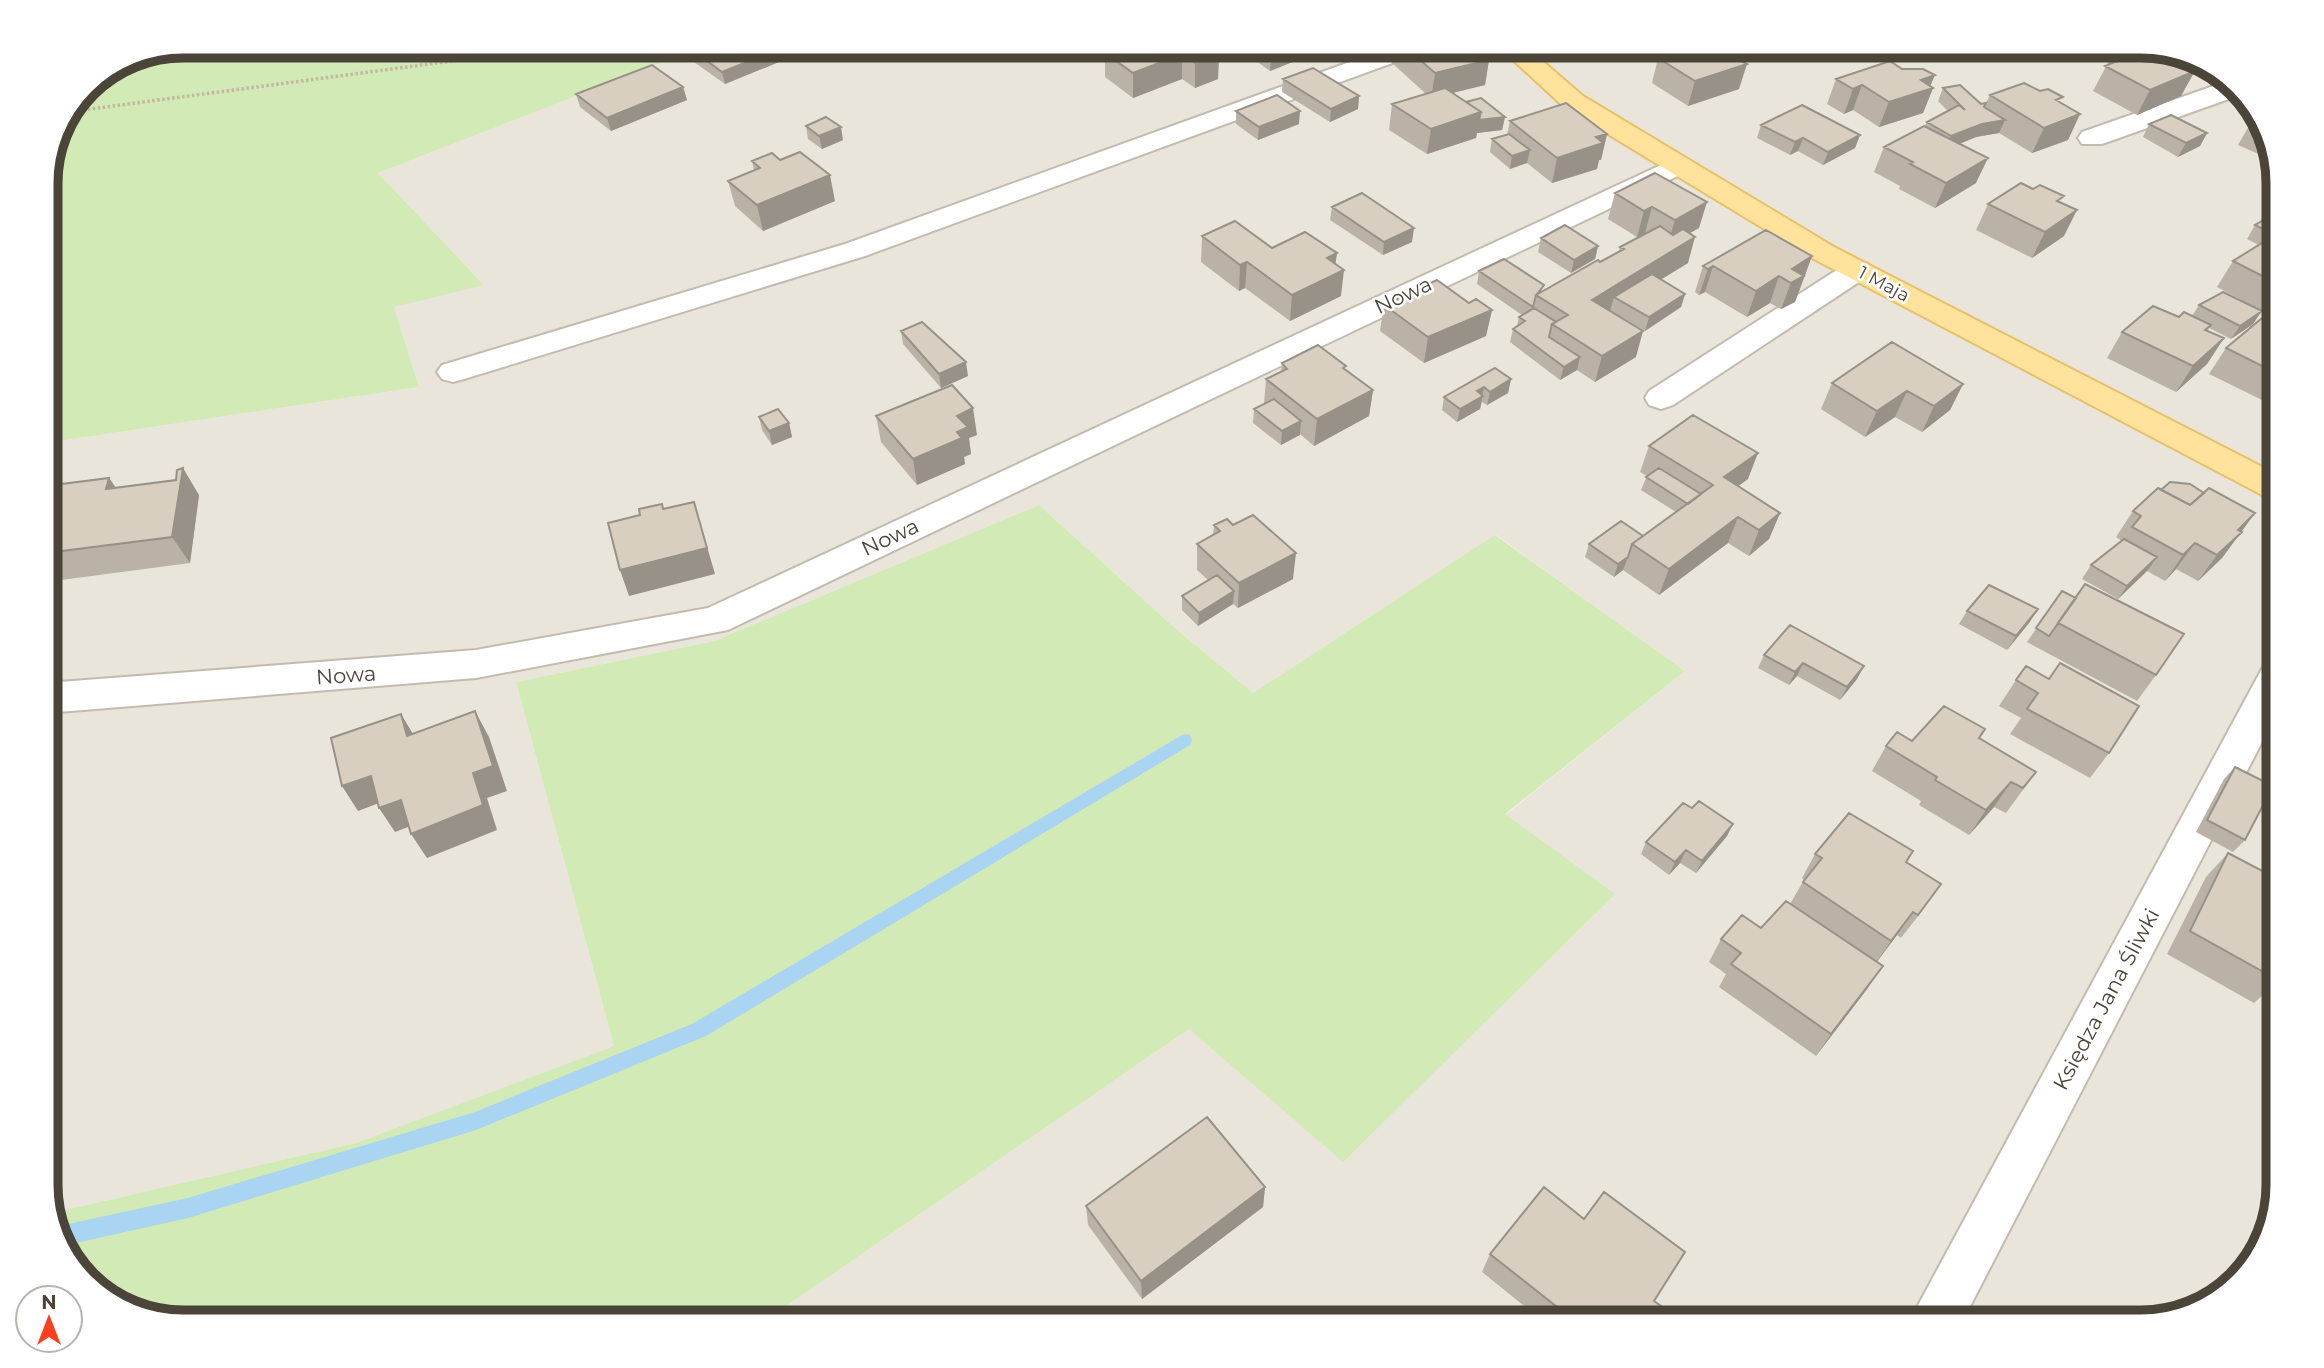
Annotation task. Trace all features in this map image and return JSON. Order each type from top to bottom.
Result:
[{"type":"main road","name":"1 Maja","points":[[1524,58],[1574,102],[1676,166],[1857,270],[2266,483]]},
{"type":"street","points":[[453,372],[855,250],[1383,58]]},
{"type":"street","points":[[2092,138],[2226,91]]},
{"type":"street","name":"Nowa","points":[[58,697],[476,664],[715,620],[1676,166]]},
{"type":"street","points":[[1661,398],[1857,270]]},
{"type":"street","name":"Księdza Jana Śliwki","points":[[1941,1310],[2266,699]]},
{"type":"path","points":[[81,110],[475,58]]},
{"type":"shaded area","points":[[674,58],[2141,58],[2173,62],[2204,75],[2230,94],[2249,120],[2260,143],[2266,175],[2266,1185],[2262,1217],[2249,1248],[2230,1274],[2204,1293],[2173,1306],[2141,1310],[780,1310],[1189,1029],[1614,894],[1505,815],[1685,671],[1496,535],[1253,693],[1176,629],[1039,505],[714,641],[516,682],[614,1046],[356,1143],[61,1211],[58,1193],[58,441],[419,387],[394,307],[483,284],[378,173]]},
{"type":"green space","points":[[175,58],[674,58],[378,173],[484,285],[394,307],[419,387],[58,441],[58,175],[67,135],[94,94],[135,67]]},
{"type":"green space","points":[[1039,505],[1176,629],[1253,693],[1495,535],[1685,671],[1505,814],[1615,894],[1343,1162],[1189,1029],[780,1310],[183,1310],[135,1301],[94,1274],[71,1240],[61,1211],[356,1143],[614,1046],[516,682],[714,641]]},
{"type":"building","points":[[703,58],[757,58],[722,72]]},
{"type":"building","points":[[1112,58],[1172,58],[1133,73]]},
{"type":"building","points":[[1188,58],[1208,58],[1195,63]]},
{"type":"building","points":[[1418,58],[1489,60],[1435,73]]},
{"type":"building","points":[[1658,58],[1735,58],[1747,64],[1695,81]]},
{"type":"building","points":[[2120,58],[2157,59],[2195,71],[2150,90],[2105,66],[2122,59]]},
{"type":"building","points":[[1890,61],[1902,69],[1923,69],[1935,75],[1921,80],[1933,88],[1889,102],[1862,85],[1853,89],[1836,79]]},
{"type":"building","points":[[652,65],[683,87],[607,118],[576,94]]},
{"type":"building","points":[[1313,68],[1359,96],[1331,109],[1283,79]]},
{"type":"building","points":[[2024,83],[2040,91],[2048,89],[2063,97],[2056,100],[2080,114],[2044,128],[1990,95]]},
{"type":"building","points":[[1960,85],[1981,104],[1986,103],[1984,107],[2005,120],[1982,124],[1951,136],[1927,122],[1959,105],[1965,110],[1943,88]]},
{"type":"building","points":[[1445,88],[1481,112],[1431,129],[1392,104]]},
{"type":"building","points":[[1277,95],[1300,111],[1259,127],[1236,111]]},
{"type":"building","points":[[1481,98],[1505,117],[1479,120],[1481,112],[1466,102]]},
{"type":"building","points":[[1566,103],[1607,134],[1596,137],[1603,143],[1557,158],[1510,121]]},
{"type":"building","points":[[1802,105],[1860,135],[1828,152],[1803,138],[1795,142],[1761,125]]},
{"type":"building","points":[[2171,115],[2207,133],[2186,143],[2149,124]]},
{"type":"building","points":[[826,117],[841,127],[819,136],[806,126]]},
{"type":"building","points":[[1924,126],[1988,158],[1946,183],[1884,147]]},
{"type":"building","points":[[1509,134],[1530,150],[1512,156],[1492,139]]},
{"type":"building","points":[[800,152],[830,175],[757,205],[728,181],[760,168],[752,161],[772,153],[780,160]]},
{"type":"building","points":[[1655,173],[1707,202],[1675,220],[1652,207],[1644,211],[1615,193]]},
{"type":"building","points":[[2021,183],[2033,189],[2040,185],[2064,196],[2057,201],[2077,210],[2045,232],[1988,204]]},
{"type":"building","points":[[1362,193],[1414,228],[1384,242],[1332,207]]},
{"type":"building","points":[[2266,219],[2266,231],[2255,225]]},
{"type":"building","points":[[1235,221],[1272,248],[1305,232],[1337,253],[1327,258],[1344,270],[1292,295],[1247,262],[1240,265],[1202,236]]},
{"type":"building","points":[[1565,225],[1598,246],[1574,260],[1541,238]]},
{"type":"building","points":[[1660,226],[1673,235],[1683,229],[1695,237],[1592,300],[1643,331],[1602,356],[1552,324],[1568,315],[1536,295],[1598,260],[1600,262],[1624,249],[1620,247]]},
{"type":"building","points":[[1766,230],[1812,256],[1792,269],[1804,276],[1791,283],[1779,276],[1756,291],[1713,266],[1708,269],[1703,266]]},
{"type":"building","points":[[2266,240],[2266,278],[2233,261]]},
{"type":"building","points":[[1504,259],[1544,285],[1536,295],[1533,307],[1479,271]]},
{"type":"building","points":[[1652,274],[1685,294],[1649,317],[1614,297]]},
{"type":"building","points":[[1437,280],[1469,303],[1476,299],[1492,310],[1428,337],[1384,305]]},
{"type":"building","points":[[2223,292],[2262,311],[2240,326],[2199,305]]},
{"type":"building","points":[[2153,306],[2179,317],[2184,312],[2211,325],[2205,330],[2224,338],[2193,366],[2122,332]]},
{"type":"building","points":[[1534,308],[1556,322],[1552,324],[1549,337],[1580,357],[1564,367],[1513,329],[1525,321],[1519,317]]},
{"type":"building","points":[[2266,315],[2266,368],[2226,348]]},
{"type":"building","points":[[922,322],[966,362],[939,374],[901,331]]},
{"type":"building","points":[[1892,342],[1963,384],[1934,406],[1907,391],[1877,411],[1832,383]]},
{"type":"building","points":[[1318,345],[1373,390],[1317,419],[1266,379],[1287,369],[1282,363]]},
{"type":"building","points":[[1495,368],[1511,379],[1490,392],[1484,387],[1477,391],[1483,396],[1460,409],[1444,397]]},
{"type":"building","points":[[952,385],[973,408],[957,416],[968,427],[957,432],[962,438],[913,459],[876,416]]},
{"type":"building","points":[[1274,399],[1301,421],[1282,431],[1254,409]]},
{"type":"building","points":[[778,409],[789,423],[769,431],[759,417]]},
{"type":"building","points":[[1693,415],[1758,453],[1724,477],[1780,513],[1759,530],[1738,517],[1669,569],[1632,544],[1713,485],[1649,446]]},
{"type":"building","points":[[183,468],[172,537],[58,551],[58,484],[109,478],[106,489],[176,480],[177,470]]},
{"type":"building","points":[[1659,468],[1701,494],[1688,504],[1646,477]]},
{"type":"building","points":[[2170,482],[2190,484],[2204,493],[2190,505],[2161,490]]},
{"type":"building","points":[[2158,488],[2190,505],[2209,488],[2255,513],[2238,530],[2242,532],[2217,555],[2195,543],[2183,555],[2132,527],[2141,516],[2133,511]]},
{"type":"building","points":[[694,502],[707,548],[620,570],[608,523],[640,515],[639,509],[662,504],[663,509]]},
{"type":"building","points":[[1253,515],[1296,553],[1239,583],[1197,544],[1220,531],[1214,525],[1227,519],[1233,525]]},
{"type":"building","points":[[1621,521],[1643,536],[1632,544],[1628,557],[1618,564],[1589,544]]},
{"type":"building","points":[[2124,539],[2157,557],[2127,586],[2091,565]]},
{"type":"building","points":[[1217,575],[1234,591],[1199,613],[1182,596]]},
{"type":"building","points":[[2085,584],[2184,634],[2156,675],[2058,623]]},
{"type":"building","points":[[1989,585],[2038,609],[2016,636],[1967,611]]},
{"type":"building","points":[[2062,591],[2076,598],[2049,636],[2036,628]]},
{"type":"building","points":[[1790,625],[1864,666],[1847,687],[1803,663],[1795,672],[1764,655]]},
{"type":"building","points":[[2060,663],[2139,706],[2109,753],[2027,709],[2038,693],[2016,680],[2026,666],[2049,679]]},
{"type":"building","points":[[1944,706],[1985,729],[1979,738],[2036,772],[2023,788],[2011,782],[1986,810],[1935,780],[1937,777],[1886,746],[1897,732],[1912,741]]},
{"type":"building","points":[[475,711],[493,766],[473,773],[483,805],[411,834],[401,800],[379,808],[371,776],[342,786],[331,738],[401,714],[407,736]]},
{"type":"building","points":[[2235,767],[2266,782],[2266,800],[2245,840],[2207,820]]},
{"type":"building","points":[[1699,801],[1733,824],[1702,861],[1686,850],[1675,862],[1646,842],[1683,803],[1692,808]]},
{"type":"building","points":[[1849,813],[1913,851],[1906,862],[1941,884],[1918,915],[1913,912],[1891,941],[1803,882],[1822,858],[1815,854]]},
{"type":"building","points":[[2228,853],[2266,873],[2266,973],[2190,931]]},
{"type":"building","points":[[1786,901],[1883,966],[1831,1034],[1731,964],[1741,953],[1721,939],[1742,915],[1761,928]]},
{"type":"building","points":[[1207,1117],[1265,1187],[1141,1281],[1086,1206]]},
{"type":"building","points":[[1544,1187],[1584,1219],[1604,1192],[1685,1252],[1654,1301],[1667,1310],[1561,1310],[1490,1254]]},
{"type":"waterway","points":[[68,1234],[188,1208],[476,1121],[699,1030],[1184,740]]}]
